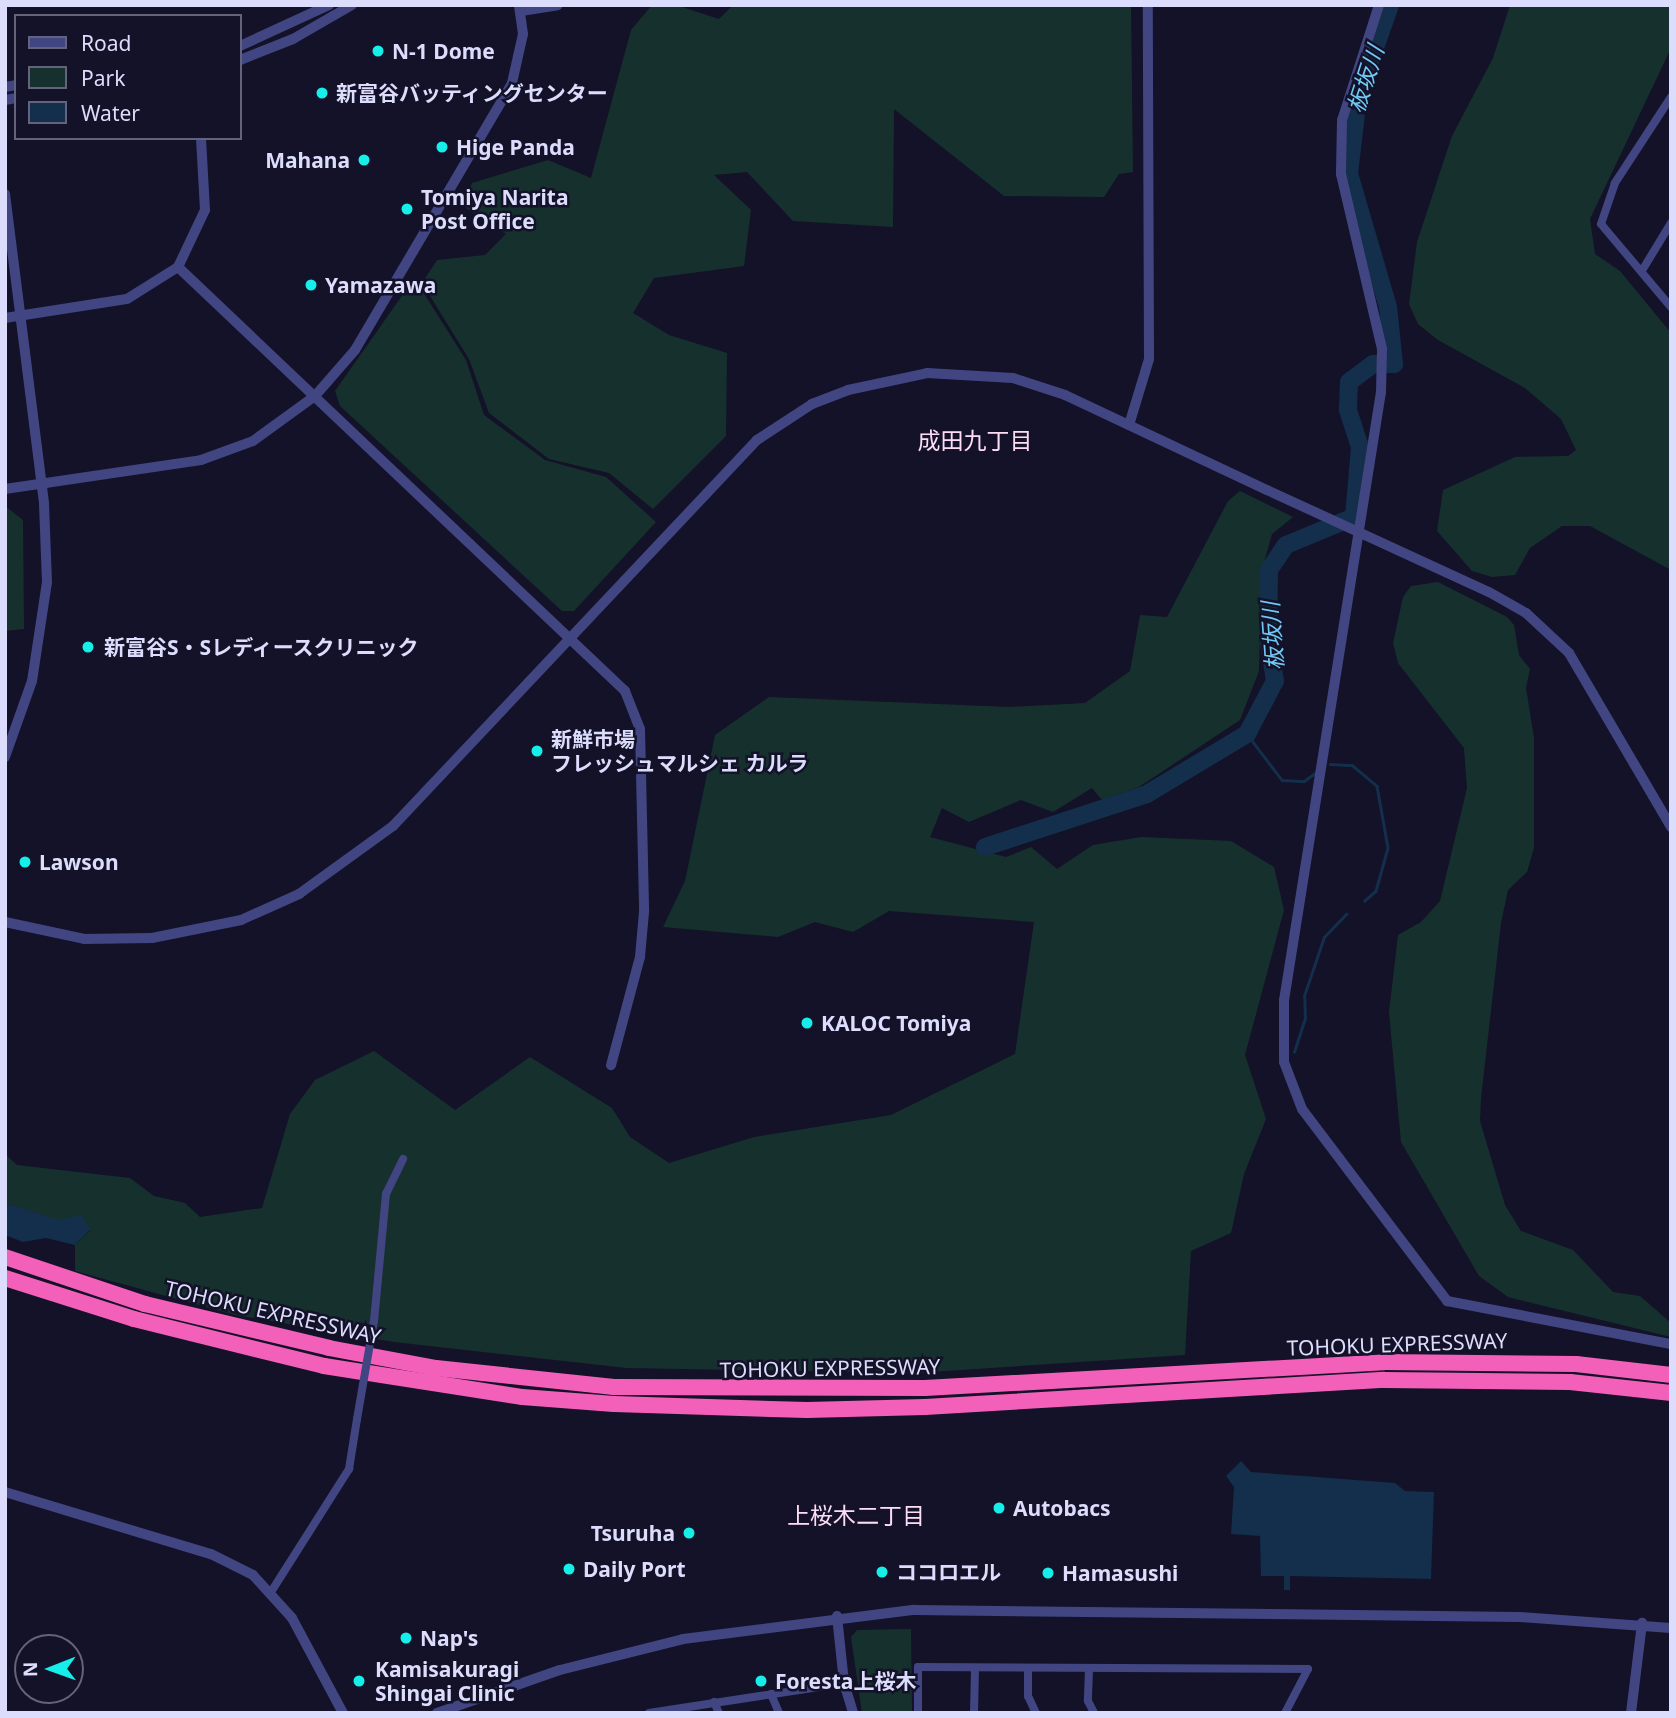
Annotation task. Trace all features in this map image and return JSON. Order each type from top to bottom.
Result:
[{"type":"highway","name":"TOHOKU EXPRESSWAY","points":[[5,1257],[145,1304],[277,1337],[436,1368],[614,1387],[925,1388],[1382,1362],[1576,1364],[1671,1375]]},
{"type":"highway","name":"TOHOKU EXPRESSWAY","points":[[5,1278],[134,1320],[324,1366],[522,1397],[614,1405],[846,1409],[1384,1380],[1570,1382],[1671,1393]]},
{"type":"street","points":[[242,45],[329,5]]},
{"type":"street","points":[[242,59],[293,39],[352,5]]},
{"type":"street","points":[[5,489],[201,460],[253,441],[315,396],[355,350],[512,83],[521,58],[520,8],[558,5]]},
{"type":"street","points":[[1129,425],[1149,359],[1148,5]]},
{"type":"street","points":[[1379,5],[1342,120],[1341,174],[1382,354],[1382,375],[1284,1000],[1281,1038],[1289,1078],[1302,1109],[1447,1301],[1671,1344]]},
{"type":"street","points":[[1671,97],[1615,183],[1601,225],[1643,270],[1671,307]]},
{"type":"street","points":[[5,318],[127,299],[178,267],[205,209],[201,140]]},
{"type":"street","points":[[5,194],[42,485],[45,614],[32,681],[5,757]]},
{"type":"street","points":[[1643,270],[1671,223]]},
{"type":"street","points":[[178,267],[571,635],[625,691],[640,729],[643,932],[611,1065]]},
{"type":"street","points":[[5,922],[84,939],[152,938],[241,920],[299,894],[393,826],[757,440],[812,404],[848,390],[927,373],[992,375],[1034,383],[1489,592],[1526,613],[1569,653],[1671,827]]},
{"type":"street","points":[[271,1592],[349,1469],[374,1321],[386,1194],[403,1160]]},
{"type":"street","points":[[5,1492],[211,1554],[271,1592],[292,1618],[343,1713]]},
{"type":"street","points":[[437,1713],[619,1653],[731,1629],[837,1616],[1017,1609],[1642,1623],[1671,1628]]},
{"type":"street","points":[[837,1616],[844,1684],[853,1713]]},
{"type":"street","points":[[1631,1713],[1642,1623]]},
{"type":"street","points":[[918,1713],[918,1667],[1308,1669],[1284,1713]]},
{"type":"street","points":[[974,1713],[975,1668]]},
{"type":"street","points":[[1028,1668],[1028,1696],[1036,1713]]},
{"type":"street","points":[[1089,1668],[1088,1701],[1094,1713]]},
{"type":"street","points":[[655,1712],[844,1684]]},
{"type":"street","points":[[771,1694],[779,1713]]},
{"type":"street","points":[[714,1702],[719,1713]]},
{"type":"green space","points":[[652,5],[676,5],[719,19],[733,5],[1131,5],[1133,172],[1119,174],[1104,197],[1004,196],[894,109],[893,227],[793,221],[747,172],[714,175],[751,210],[744,266],[654,278],[633,313],[669,335],[727,353],[726,436],[653,509],[609,473],[549,459],[489,413],[469,359],[422,283],[437,260],[485,255],[506,234],[463,206],[472,183],[548,160],[591,178],[631,30]]},
{"type":"green space","points":[[1510,5],[1671,5],[1671,48],[1590,219],[1595,254],[1620,271],[1671,333],[1671,570],[1590,526],[1562,526],[1530,548],[1515,575],[1492,577],[1472,571],[1437,531],[1443,490],[1515,457],[1568,456],[1576,450],[1561,419],[1525,388],[1438,340],[1418,324],[1409,304],[1417,242],[1452,136],[1493,58]]},
{"type":"green space","points":[[418,284],[466,360],[484,415],[545,460],[606,477],[656,522],[574,611],[562,611],[340,406],[335,391],[406,290]]},
{"type":"green space","points":[[1240,491],[1293,517],[1272,534],[1261,573],[1259,671],[1240,720],[1139,787],[1102,800],[1092,788],[1053,812],[1021,800],[969,822],[942,808],[930,837],[1006,857],[1031,847],[1057,869],[1093,845],[1141,837],[1231,841],[1274,867],[1284,910],[1245,1055],[1266,1119],[1244,1174],[1231,1233],[1191,1251],[1185,1355],[915,1373],[627,1368],[394,1342],[235,1315],[75,1271],[75,1245],[90,1231],[5,1203],[5,1154],[17,1165],[130,1178],[154,1196],[185,1203],[200,1217],[262,1208],[290,1114],[315,1080],[374,1051],[455,1110],[530,1057],[612,1108],[630,1137],[669,1163],[754,1137],[891,1115],[1015,1054],[1034,922],[889,911],[853,932],[815,922],[778,937],[663,927],[685,881],[715,735],[769,697],[1009,707],[1085,703],[1130,671],[1140,615],[1167,617],[1228,501]]},
{"type":"green space","points":[[5,506],[23,520],[24,629],[5,631]]},
{"type":"green space","points":[[1438,582],[1507,617],[1514,625],[1519,655],[1530,669],[1526,688],[1534,738],[1534,848],[1527,872],[1508,890],[1501,923],[1481,1098],[1480,1121],[1505,1205],[1521,1231],[1573,1250],[1613,1292],[1640,1296],[1671,1323],[1671,1337],[1508,1297],[1479,1276],[1401,1142],[1389,1012],[1398,935],[1421,922],[1440,901],[1467,788],[1464,748],[1398,663],[1393,643],[1403,597],[1411,586]]},
{"type":"green space","points":[[911,1629],[912,1713],[862,1713],[851,1637],[857,1630]]},
{"type":"water","points":[[5,1203],[59,1220],[82,1215],[90,1230],[75,1245],[46,1238],[23,1242],[5,1235]]},
{"type":"water","points":[[1241,1461],[1251,1472],[1395,1483],[1405,1491],[1434,1492],[1431,1579],[1290,1576],[1290,1590],[1284,1590],[1284,1576],[1261,1576],[1260,1536],[1231,1534],[1234,1487],[1226,1476]]},
{"type":"waterway","name":"板坂川","points":[[985,847],[1147,794],[1247,734],[1275,681],[1268,637],[1269,570],[1286,545],[1354,517],[1360,447],[1348,409],[1349,382],[1373,364],[1394,364],[1388,307],[1349,174],[1358,96],[1390,5]]},
{"type":"waterway","points":[[1247,734],[1282,780],[1304,781],[1315,773]]},
{"type":"waterway","points":[[1330,764],[1352,765],[1377,786],[1388,848],[1376,891],[1365,901]]},
{"type":"waterway","points":[[1294,1052],[1305,1019],[1304,996],[1324,937],[1346,914]]},
{"type":"place","name":"N-1 Dome","points":[[378,51]]},
{"type":"place","name":"新富谷バッティングセンター","points":[[322,93]]},
{"type":"place","name":"Hige Panda","points":[[442,147]]},
{"type":"place","name":"Mahana","points":[[364,160]]},
{"type":"place","name":"Tomiya Narita Post Office","points":[[407,209]]},
{"type":"place","name":"Yamazawa","points":[[311,285]]},
{"type":"place","name":"新富谷S・Sレディースクリニック","points":[[88,647]]},
{"type":"place","name":"新鮮市場 フレッシュマルシェ カルラ","points":[[537,751]]},
{"type":"place","name":"Lawson","points":[[25,862]]},
{"type":"place","name":"KALOC Tomiya","points":[[807,1023]]},
{"type":"place","name":"Autobacs","points":[[999,1508]]},
{"type":"place","name":"Tsuruha","points":[[689,1533]]},
{"type":"place","name":"Daily Port","points":[[569,1569]]},
{"type":"place","name":"ココロエル","points":[[882,1572]]},
{"type":"place","name":"Hamasushi","points":[[1048,1573]]},
{"type":"place","name":"Nap's","points":[[406,1638]]},
{"type":"place","name":"Kamisakuragi Shingai Clinic","points":[[359,1681]]},
{"type":"place","name":"Foresta上桜木","points":[[761,1681]]},
{"type":"district","name":"成田九丁目","points":[[975,440]]},
{"type":"district","name":"上桜木二丁目","points":[[856,1515]]}]
